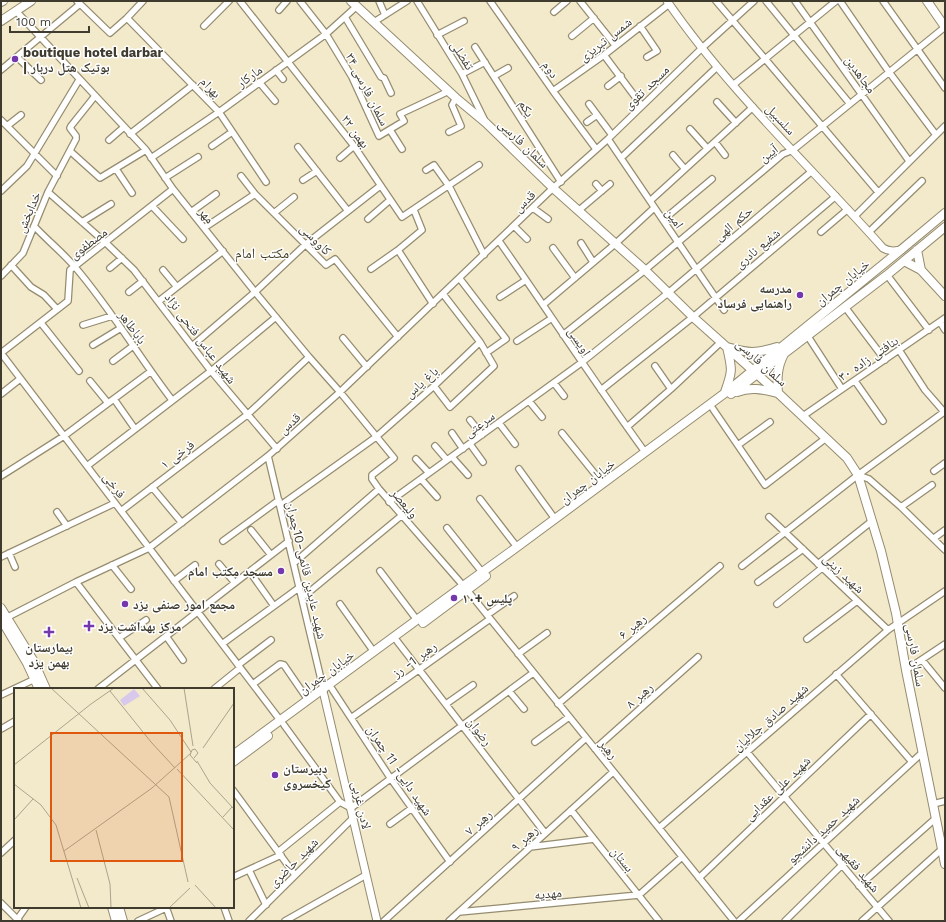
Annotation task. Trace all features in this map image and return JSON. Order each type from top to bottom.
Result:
[{"type":"main road","points":[[1,20],[31,1]]},
{"type":"main road","points":[[927,1],[945,27]]},
{"type":"main road","name":"سلمان فارسی","points":[[354,4],[448,91],[486,123],[578,212],[645,270],[693,317],[778,393],[847,458],[858,475],[881,551],[898,623],[945,864]]},
{"type":"main road","name":"خیابان چمران","points":[[234,761],[374,652],[417,620],[465,588],[482,572],[517,548],[645,452],[727,394],[805,332],[945,213]]},
{"type":"main road","name":"خیابان چمران","points":[[805,332],[845,307],[887,275],[945,227]]},
{"type":"main road","points":[[917,250],[921,270]]},
{"type":"main road","points":[[904,261],[921,270],[945,296]]},
{"type":"main road","points":[[724,345],[746,352],[784,349],[778,374],[778,393],[755,388],[727,394],[732,372],[731,362],[724,345]]},
{"type":"main road","name":"خیابان چمران","points":[[234,754],[282,723],[308,700],[332,689],[465,588],[713,409],[727,394]]},
{"type":"main road","points":[[1,608],[3,619],[45,688]]},
{"type":"main road","points":[[38,678],[39,688]]},
{"type":"main road","points":[[112,908],[116,921]]},
{"type":"main road","points":[[119,908],[122,921]]},
{"type":"street","points":[[1,70],[41,37],[78,3],[107,32],[110,33],[143,1]]},
{"type":"street","points":[[204,26],[229,1]]},
{"type":"street","name":"۲۲ بهمن","points":[[240,1],[354,146],[402,217],[414,210]]},
{"type":"street","points":[[279,10],[287,1]]},
{"type":"street","points":[[300,1],[326,34]]},
{"type":"street","points":[[379,1],[385,15]]},
{"type":"street","points":[[374,22],[407,1]]},
{"type":"street","name":"تفضلی","points":[[417,1],[462,74],[486,123]]},
{"type":"street","name":"دوم","points":[[490,1],[596,149]]},
{"type":"street","points":[[554,12],[567,1]]},
{"type":"street","points":[[580,1],[615,45]]},
{"type":"street","points":[[716,1],[878,192]]},
{"type":"street","name":"مسجد تقوی","points":[[553,188],[610,137],[702,48],[754,1]]},
{"type":"street","points":[[766,1],[850,104]]},
{"type":"street","name":"مجاهدین","points":[[795,1],[909,161]]},
{"type":"street","points":[[733,85],[836,1]]},
{"type":"street","points":[[840,1],[936,135]]},
{"type":"street","points":[[883,1],[945,88]]},
{"type":"street","name":"شمس تبریزی","points":[[553,91],[604,55],[668,2]]},
{"type":"street","name":"سلسبیل","points":[[668,2],[717,67],[752,107],[855,216],[883,248]]},
{"type":"street","name":"مارکار","points":[[151,158],[219,112],[326,34],[345,17],[354,4]]},
{"type":"street","name":"مهر","points":[[16,11],[146,150],[173,189],[255,292],[376,437]]},
{"type":"street","points":[[345,17],[381,76],[384,78],[391,93]]},
{"type":"street","name":"بهرام","points":[[127,18],[219,112],[266,182]]},
{"type":"street","points":[[572,36],[594,18]]},
{"type":"street","points":[[437,34],[464,21]]},
{"type":"street","points":[[640,26],[657,51],[647,57]]},
{"type":"street","name":"آیین","points":[[563,335],[645,270],[783,154],[793,150],[945,27]]},
{"type":"street","name":"سلمان فارسی ۳۴","points":[[326,34],[352,78],[379,136],[404,121],[400,114],[448,91]]},
{"type":"street","name":"یکم","points":[[475,47],[561,182]]},
{"type":"street","points":[[604,55],[642,106]]},
{"type":"street","points":[[17,57],[41,80]]},
{"type":"street","points":[[462,74],[485,62]]},
{"type":"street","points":[[621,158],[717,67]]},
{"type":"street","points":[[494,76],[508,68]]},
{"type":"street","points":[[276,70],[283,79]]},
{"type":"street","points":[[608,86],[620,76]]},
{"type":"street","points":[[1,191],[27,166],[79,80]]},
{"type":"street","points":[[259,82],[275,101]]},
{"type":"street","points":[[130,134],[193,85]]},
{"type":"street","name":"خدابخش","points":[[1,276],[23,253],[48,192],[70,152],[76,137],[70,126],[95,96]]},
{"type":"street","points":[[449,132],[461,126],[452,105],[456,98]]},
{"type":"street","points":[[717,102],[736,123]]},
{"type":"street","name":"امین","points":[[589,104],[597,115],[621,158],[724,310]]},
{"type":"street","points":[[650,201],[684,168],[736,123],[752,107]]},
{"type":"street","points":[[7,126],[21,115]]},
{"type":"street","points":[[587,122],[597,115]]},
{"type":"street","points":[[1,120],[57,176]]},
{"type":"street","points":[[855,216],[945,126]]},
{"type":"street","points":[[109,140],[124,127]]},
{"type":"street","points":[[390,130],[402,149]]},
{"type":"street","points":[[690,130],[707,148]]},
{"type":"street","points":[[212,146],[232,132]]},
{"type":"street","points":[[714,142],[725,155]]},
{"type":"street","points":[[340,158],[354,146]]},
{"type":"street","points":[[298,147],[348,211]]},
{"type":"street","points":[[70,152],[100,178],[146,150]]},
{"type":"street","points":[[673,154],[684,168]]},
{"type":"street","points":[[165,178],[198,157]]},
{"type":"street","points":[[426,170],[434,165],[449,186],[484,255]]},
{"type":"street","points":[[371,269],[398,250],[422,230],[414,210],[479,165]]},
{"type":"street","points":[[116,169],[132,193]]},
{"type":"street","points":[[302,180],[316,170]]},
{"type":"street","name":"حکم الهی","points":[[582,363],[668,293],[812,171]]},
{"type":"street","name":"کاووسی","points":[[241,176],[255,194],[326,265],[335,259],[398,337]]},
{"type":"street","points":[[664,220],[712,179]]},
{"type":"street","points":[[869,232],[922,181]]},
{"type":"street","points":[[596,184],[602,191]]},
{"type":"street","points":[[578,212],[610,184]]},
{"type":"street","points":[[192,346],[255,292],[306,244],[380,186]]},
{"type":"street","name":"قدس","points":[[3,619],[76,582],[149,548],[277,449],[367,367],[553,188]]},
{"type":"street","name":"مصطفوی","points":[[1,353],[41,323],[69,299],[70,270],[173,189]]},
{"type":"street","name":"شهید عباس فتحی نژاد","points":[[48,192],[134,270],[211,371],[277,449]]},
{"type":"street","points":[[191,212],[216,194]]},
{"type":"street","points":[[204,228],[255,194]]},
{"type":"street","points":[[274,213],[294,196]]},
{"type":"street","name":"شفیع نادری","points":[[601,390],[693,317],[836,196]]},
{"type":"street","points":[[368,219],[390,200]]},
{"type":"street","points":[[82,222],[111,204]]},
{"type":"street","points":[[152,206],[183,239]]},
{"type":"street","points":[[533,208],[548,219]]},
{"type":"street","points":[[543,305],[615,244],[654,208]]},
{"type":"street","points":[[821,232],[848,209]]},
{"type":"street","name":"باباطاهر","points":[[34,226],[75,267],[134,346],[150,372],[172,400]]},
{"type":"street","points":[[514,226],[526,239]]},
{"type":"street","name":"اویسی","points":[[499,241],[645,452]]},
{"type":"street","points":[[581,243],[593,262]]},
{"type":"street","points":[[553,248],[575,278]]},
{"type":"street","points":[[883,248],[892,252],[902,249]]},
{"type":"street","points":[[879,268],[883,262],[883,248]]},
{"type":"street","points":[[398,250],[433,304]]},
{"type":"street","points":[[159,301],[223,251]]},
{"type":"street","points":[[110,268],[122,258]]},
{"type":"street","points":[[11,265],[31,287],[44,295],[58,309]]},
{"type":"street","points":[[164,270],[177,287]]},
{"type":"street","points":[[887,275],[929,330]]},
{"type":"street","points":[[460,279],[506,339],[487,354]]},
{"type":"street","points":[[500,297],[526,280]]},
{"type":"street","points":[[129,292],[143,281]]},
{"type":"street","points":[[434,386],[450,407],[494,366],[480,342],[444,294]]},
{"type":"street","points":[[845,307],[885,360]]},
{"type":"street","points":[[83,325],[112,316]]},
{"type":"street","points":[[87,466],[211,371],[276,317]]},
{"type":"street","points":[[516,342],[552,318]]},
{"type":"street","name":"بنافتی زاده ۳۰","points":[[803,416],[945,318]]},
{"type":"street","points":[[940,322],[945,330]]},
{"type":"street","points":[[41,323],[79,371]]},
{"type":"street","points":[[93,345],[121,328]]},
{"type":"street","points":[[805,332],[842,389]]},
{"type":"street","points":[[343,338],[367,367]]},
{"type":"street","name":"باغ یاس","points":[[223,541],[376,437],[434,386],[480,342]]},
{"type":"street","points":[[627,427],[724,345]]},
{"type":"street","points":[[113,361],[134,346]]},
{"type":"street","points":[[742,566],[858,475],[944,413],[925,390],[899,350]]},
{"type":"street","name":"فرخی","points":[[1,353],[253,684],[340,802]]},
{"type":"street","name":"فرخی ۱","points":[[121,511],[247,415],[309,357]]},
{"type":"street","name":"سرعتی","points":[[389,502],[582,363]]},
{"type":"street","points":[[655,366],[671,389]]},
{"type":"street","points":[[1,476],[64,436],[150,372]]},
{"type":"street","points":[[1,394],[20,379]]},
{"type":"street","points":[[90,381],[108,403]]},
{"type":"street","points":[[854,381],[883,421]]},
{"type":"street","points":[[554,383],[564,396]]},
{"type":"street","points":[[114,399],[135,429]]},
{"type":"street","points":[[529,401],[542,417]]},
{"type":"street","points":[[713,409],[765,485],[826,438]]},
{"type":"street","points":[[470,420],[482,435]]},
{"type":"street","points":[[738,445],[770,422]]},
{"type":"street","points":[[499,423],[515,444]]},
{"type":"street","points":[[452,433],[463,449]]},
{"type":"street","points":[[562,433],[603,484]]},
{"type":"street","name":"ولیعصر","points":[[376,437],[394,458],[372,475],[372,479],[389,502],[465,588]]},
{"type":"street","points":[[470,444],[483,462]]},
{"type":"street","points":[[434,446],[450,458],[468,475]]},
{"type":"street","name":"شهید عابدین قائمی-10چمران","points":[[268,456],[324,692]]},
{"type":"street","points":[[416,459],[429,473]]},
{"type":"street","points":[[934,470],[945,463]]},
{"type":"street","points":[[519,469],[555,519]]},
{"type":"street","points":[[858,475],[869,479],[902,507],[945,550]]},
{"type":"street","points":[[422,479],[436,497]]},
{"type":"street","points":[[902,507],[932,485]]},
{"type":"street","points":[[152,487],[182,523]]},
{"type":"street","points":[[294,563],[378,489]]},
{"type":"street","points":[[480,500],[517,548]]},
{"type":"street","points":[[1,557],[115,503]]},
{"type":"street","points":[[57,512],[67,526]]},
{"type":"street","points":[[302,598],[401,516]]},
{"type":"street","name":"شهید زینی","points":[[768,517],[888,630]]},
{"type":"street","points":[[778,604],[872,521]]},
{"type":"street","points":[[447,528],[482,572]]},
{"type":"street","points":[[251,530],[271,555]]},
{"type":"street","points":[[934,538],[945,530]]},
{"type":"street","points":[[99,688],[289,541]]},
{"type":"street","points":[[758,582],[803,550]]},
{"type":"street","points":[[9,553],[15,568]]},
{"type":"street","points":[[219,564],[235,583]]},
{"type":"street","points":[[112,565],[131,589]]},
{"type":"street","points":[[174,581],[195,565]]},
{"type":"street","name":"رهبر ۶","points":[[558,704],[720,566]]},
{"type":"street","points":[[380,571],[417,620]]},
{"type":"street","points":[[250,572],[274,606]]},
{"type":"street","points":[[76,582],[157,688]]},
{"type":"street","points":[[222,644],[300,587]]},
{"type":"street","name":"رهبر","points":[[465,588],[734,921]]},
{"type":"street","name":"شهید صادق جلالیان","points":[[659,828],[888,630],[945,591]]},
{"type":"street","name":"رهبر 1- رز","points":[[351,718],[488,617],[514,596]]},
{"type":"street","points":[[807,639],[857,601]]},
{"type":"street","points":[[340,604],[374,652]]},
{"type":"street","points":[[119,638],[146,620]]},
{"type":"street","points":[[518,654],[547,634]]},
{"type":"street","points":[[166,636],[183,660]]},
{"type":"street","points":[[215,688],[271,640]]},
{"type":"street","name":"رضوان","points":[[397,641],[545,833]]},
{"type":"street","points":[[906,670],[945,644]]},
{"type":"street","name":"رهبر ۸","points":[[595,749],[698,657]]},
{"type":"street","points":[[922,660],[945,688]]},
{"type":"street","points":[[253,684],[280,664],[284,665],[308,700]]},
{"type":"street","points":[[234,877],[280,854],[340,802],[351,808],[533,673]]},
{"type":"street","points":[[836,674],[912,762]]},
{"type":"street","points":[[16,688],[38,678]]},
{"type":"street","points":[[446,704],[473,685]]},
{"type":"street","points":[[1,695],[14,689]]},
{"type":"street","name":"شهید دایی- 11 چمران","points":[[332,689],[391,779],[450,862]]},
{"type":"street","points":[[510,691],[524,709]]},
{"type":"street","name":"لادن غربی","points":[[324,692],[377,921]]},
{"type":"street","name":"شهید علی عقدایی","points":[[699,878],[871,714]]},
{"type":"street","points":[[535,742],[569,717]]},
{"type":"street","points":[[1,729],[14,722]]},
{"type":"street","name":"رهبر ۷","points":[[384,921],[586,738]]},
{"type":"street","name":"شهید فقیهی","points":[[746,752],[889,921]]},
{"type":"street","name":"شهید حمید دانشجو","points":[[739,921],[923,752]]},
{"type":"street","name":"رهبر ۹","points":[[449,921],[613,772]]},
{"type":"street","points":[[234,791],[295,875]]},
{"type":"street","points":[[933,804],[945,801]]},
{"type":"street","points":[[390,824],[412,808]]},
{"type":"street","name":"بستان","points":[[571,810],[659,921]]},
{"type":"street","name":"شهید حاضری","points":[[249,921],[255,919],[266,904],[353,818]]},
{"type":"street","points":[[859,886],[936,818]]},
{"type":"street","points":[[530,847],[594,839]]},
{"type":"street","points":[[1,853],[14,841]]},
{"type":"street","points":[[862,921],[942,849]]},
{"type":"street","points":[[638,895],[682,857]]},
{"type":"street","points":[[785,921],[842,865]]},
{"type":"street","points":[[249,870],[266,904]]},
{"type":"street","points":[[285,921],[366,875]]},
{"type":"street","name":"مهدیه","points":[[459,912],[638,895]]},
{"type":"street","points":[[1,903],[18,920],[25,908]]},
{"type":"street","points":[[138,921],[164,908]]},
{"type":"street","points":[[166,908],[171,921]]},
{"type":"street","points":[[224,908],[229,921]]},
{"type":"place","name":"boutique hotel darbar | بوتیک هتل دربار","points":[[15,59]]},
{"type":"place","name":"مدرسه راهنمایی فرساد","points":[[800,295]]},
{"type":"place","name":"مسجد مکتب امام","points":[[281,571]]},
{"type":"place","name":"پلیس +۱۰","points":[[454,598]]},
{"type":"place","name":"مجمع امور صنفی یزد","points":[[125,604]]},
{"type":"place","name":"مرکز بهداشت یزد","points":[[89,626]]},
{"type":"place","name":"بیمارستان بهمن یزد","points":[[49,632]]},
{"type":"place","name":"دبیرستان کیخسروی","points":[[275,775]]},
{"type":"district","name":"مکتب امام","points":[[262,253]]}]
